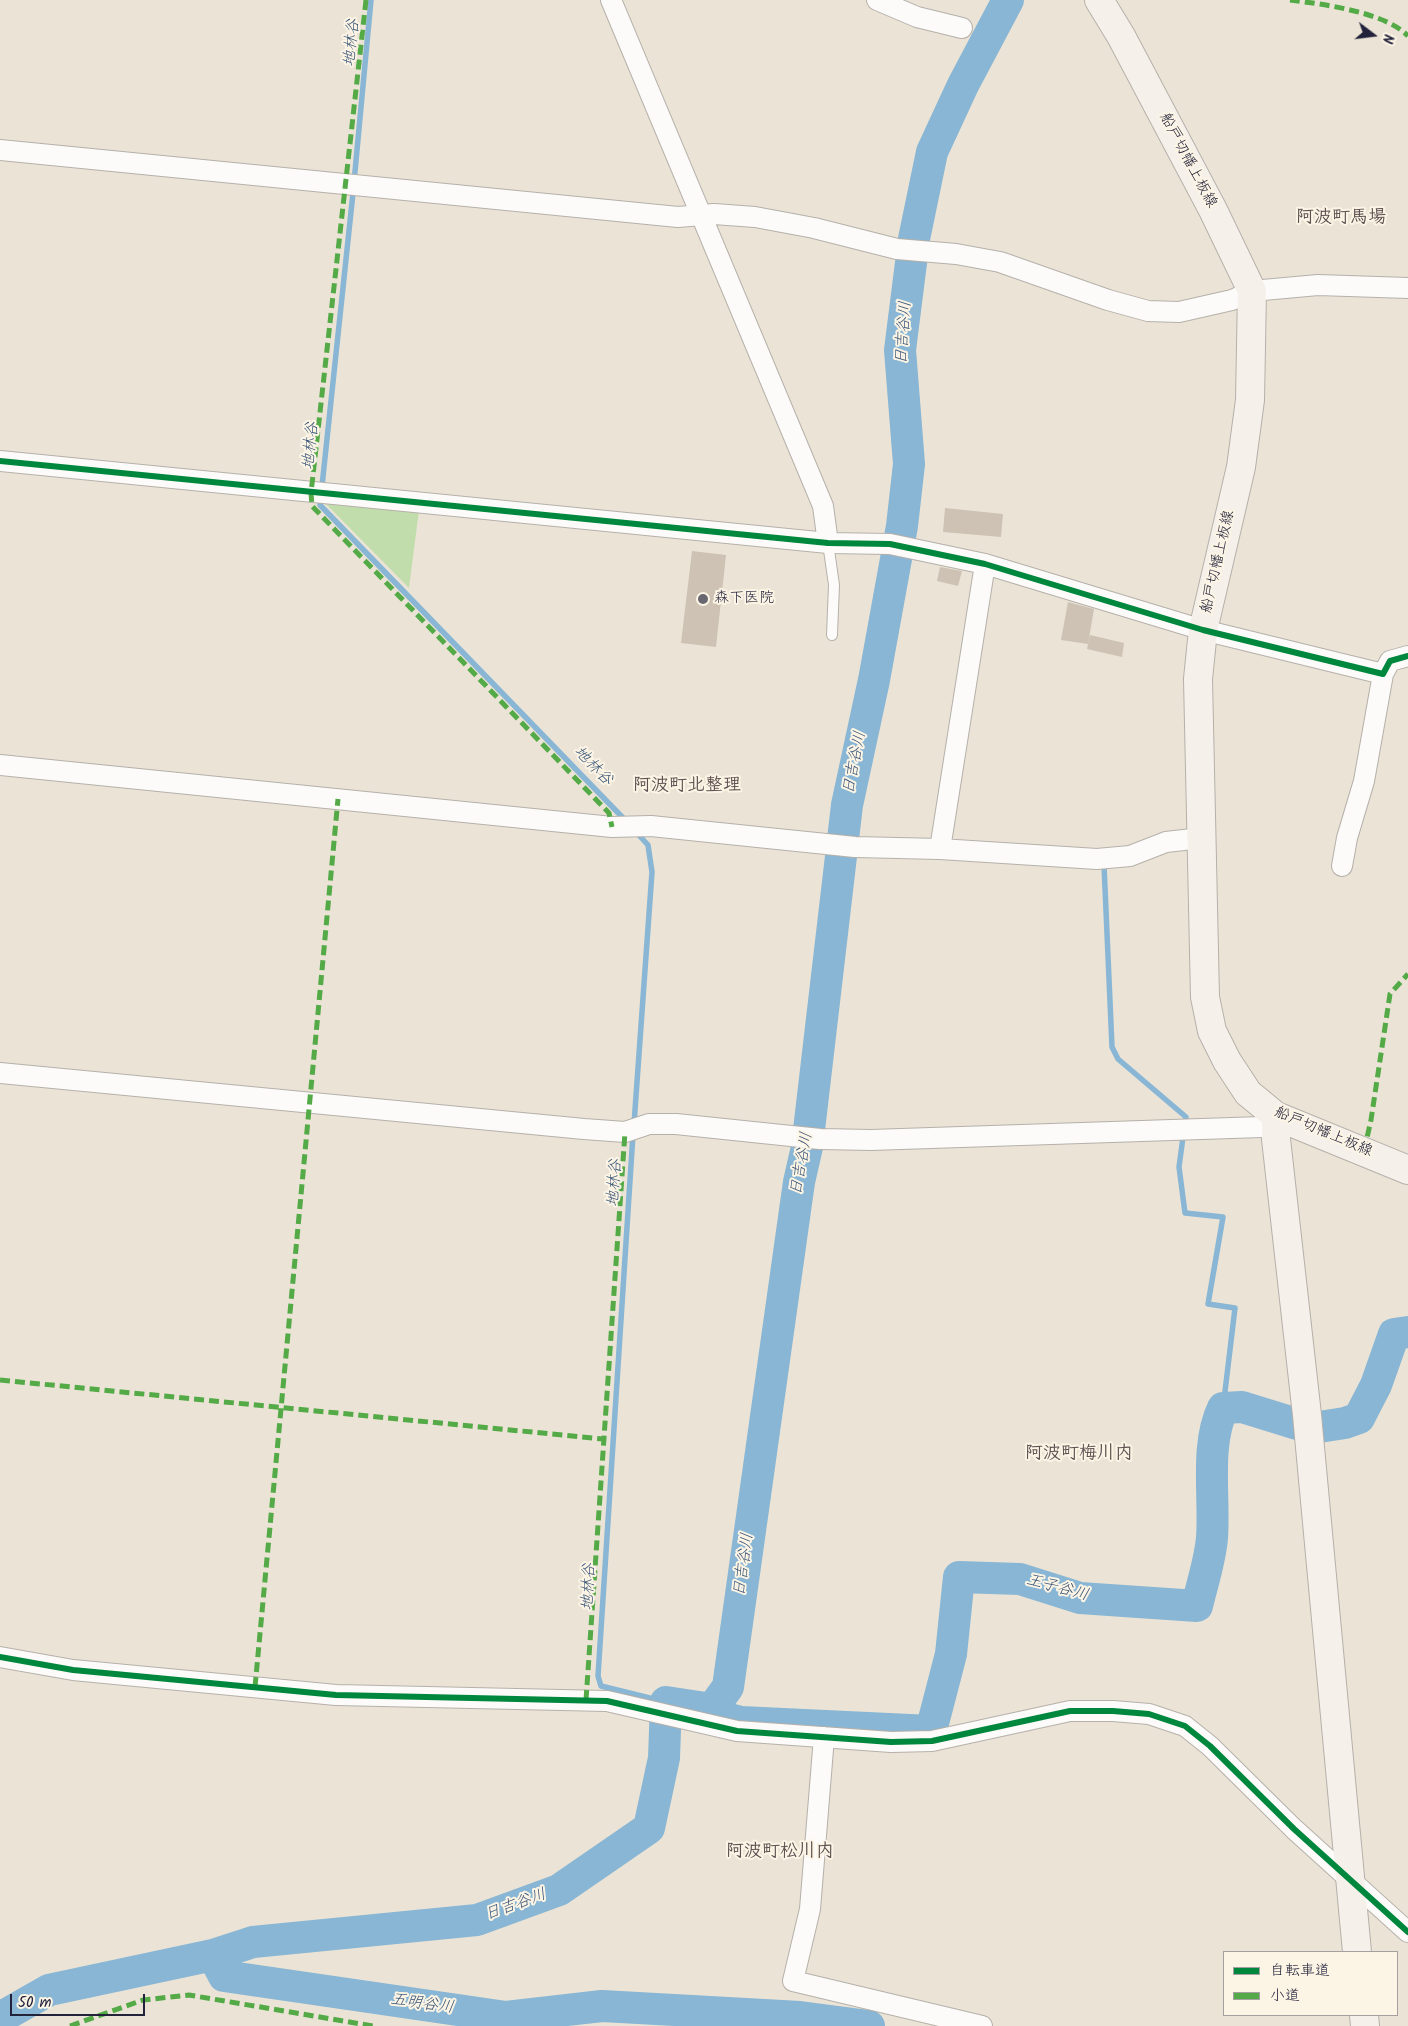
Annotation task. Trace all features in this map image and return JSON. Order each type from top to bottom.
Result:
[{"type":"main road","name":"船戸切幡上板線","points":[[1099,0],[1121,36],[1213,210],[1252,291],[1250,400],[1241,467],[1203,630],[1198,679],[1205,997],[1212,1032],[1227,1061],[1248,1093],[1276,1116],[1408,1170]]},
{"type":"main road","points":[[1276,1116],[1276,1139],[1307,1414],[1357,1951]]},
{"type":"street","points":[[611,0],[823,506],[828,543]]},
{"type":"street","points":[[877,0],[917,17],[962,28]]},
{"type":"street","points":[[0,150],[678,218],[714,214],[755,217],[814,228],[897,249],[956,254],[1000,262],[1108,300],[1148,311],[1179,312],[1232,300],[1252,291],[1318,285],[1408,288]]},
{"type":"street","points":[[0,461],[828,543],[899,545],[985,564],[1203,630],[1382,674]]},
{"type":"street","points":[[940,849],[985,564]]},
{"type":"street","points":[[1342,866],[1347,838],[1364,781],[1382,674],[1390,661],[1408,656]]},
{"type":"street","points":[[0,765],[855,847],[940,849],[1097,859],[1130,856],[1166,842],[1201,838]]},
{"type":"street","points":[[0,1073],[584,1129],[635,1129],[649,1124],[676,1124],[820,1139],[881,1140],[1262,1127],[1276,1116]]},
{"type":"street","points":[[0,1657],[73,1670],[336,1695],[607,1701],[737,1732],[892,1742],[932,1741],[1070,1711],[1113,1711],[1149,1714],[1185,1726],[1210,1746],[1294,1829],[1407,1928]]},
{"type":"street","points":[[824,1737],[810,1909],[793,1981],[982,2026]]},
{"type":"lane","points":[[828,543],[834,585],[832,635]]},
{"type":"green space","points":[[331,500],[419,510],[409,588],[325,503]]},
{"type":"building","points":[[945,508],[1003,514],[1001,537],[943,532]]},
{"type":"building","points":[[692,551],[726,555],[716,647],[681,643]]},
{"type":"building","points":[[940,567],[962,571],[958,586],[937,581]]},
{"type":"building","points":[[1068,602],[1094,609],[1088,644],[1061,640]]},
{"type":"building","points":[[1090,635],[1124,643],[1122,657],[1087,649]]},
{"type":"waterway","name":"地林谷","points":[[371,0],[320,505],[626,821]]},
{"type":"waterway","name":"日吉谷川","points":[[0,2018],[49,1990],[213,1955],[253,1942],[477,1920],[559,1890],[649,1828],[664,1758],[666,1702],[712,1709],[728,1687],[799,1182],[807,1147],[847,805],[874,680],[902,526],[909,464],[900,350],[914,239],[932,152],[963,85],[1008,0]]},
{"type":"waterway","name":"地林谷","points":[[634,1124],[652,872],[648,845],[636,832]]},
{"type":"waterway","points":[[1104,865],[1112,1047],[1118,1059],[1186,1117],[1185,1123]]},
{"type":"waterway","name":"地林谷","points":[[633,1134],[598,1676],[601,1686],[666,1702]]},
{"type":"waterway","points":[[1183,1137],[1179,1167],[1185,1213],[1223,1217],[1208,1304],[1235,1308],[1223,1408]]},
{"type":"waterway","name":"王子谷川","points":[[1319,1427],[1345,1423],[1359,1418],[1376,1385],[1394,1334],[1408,1332]]},
{"type":"waterway","name":"王子谷川","points":[[721,1717],[741,1722],[931,1731],[951,1654],[959,1577],[1020,1579],[1080,1598],[1197,1606],[1211,1547],[1213,1522],[1212,1455],[1217,1423],[1223,1408],[1242,1407],[1297,1424]]},
{"type":"waterway","name":"五明谷川","points":[[213,1955],[224,1976],[506,2017],[602,2006],[800,2017],[869,2026]]},
{"type":"marked path","points":[[366,0],[311,493],[312,506],[609,813],[612,827]]},
{"type":"marked path","points":[[1290,0],[1352,10],[1369,15],[1398,28],[1408,36]]},
{"type":"marked path","points":[[255,1687],[338,799]]},
{"type":"marked path","points":[[1364,1151],[1371,1120],[1390,994],[1408,974]]},
{"type":"marked path","points":[[586,1700],[625,1132]]},
{"type":"marked path","points":[[0,1380],[603,1439]]},
{"type":"marked path","points":[[70,2026],[143,2000],[189,1995],[373,2026]]},
{"type":"cycle path","points":[[0,461],[828,543],[890,544],[985,564],[1203,630],[1383,674],[1390,661],[1408,656]]},
{"type":"cycle path","points":[[0,1657],[73,1670],[336,1695],[607,1701],[737,1731],[891,1742],[932,1741],[1070,1711],[1113,1711],[1149,1714],[1185,1726],[1210,1746],[1294,1829],[1408,1932]]},
{"type":"place","name":"森下医院","points":[[703,599]]},
{"type":"district","name":"阿波町馬場","points":[[1341,219]]},
{"type":"district","name":"阿波町北整理","points":[[687,787]]},
{"type":"district","name":"阿波町梅川内","points":[[1079,1455]]},
{"type":"district","name":"阿波町松川内","points":[[780,1853]]}]
